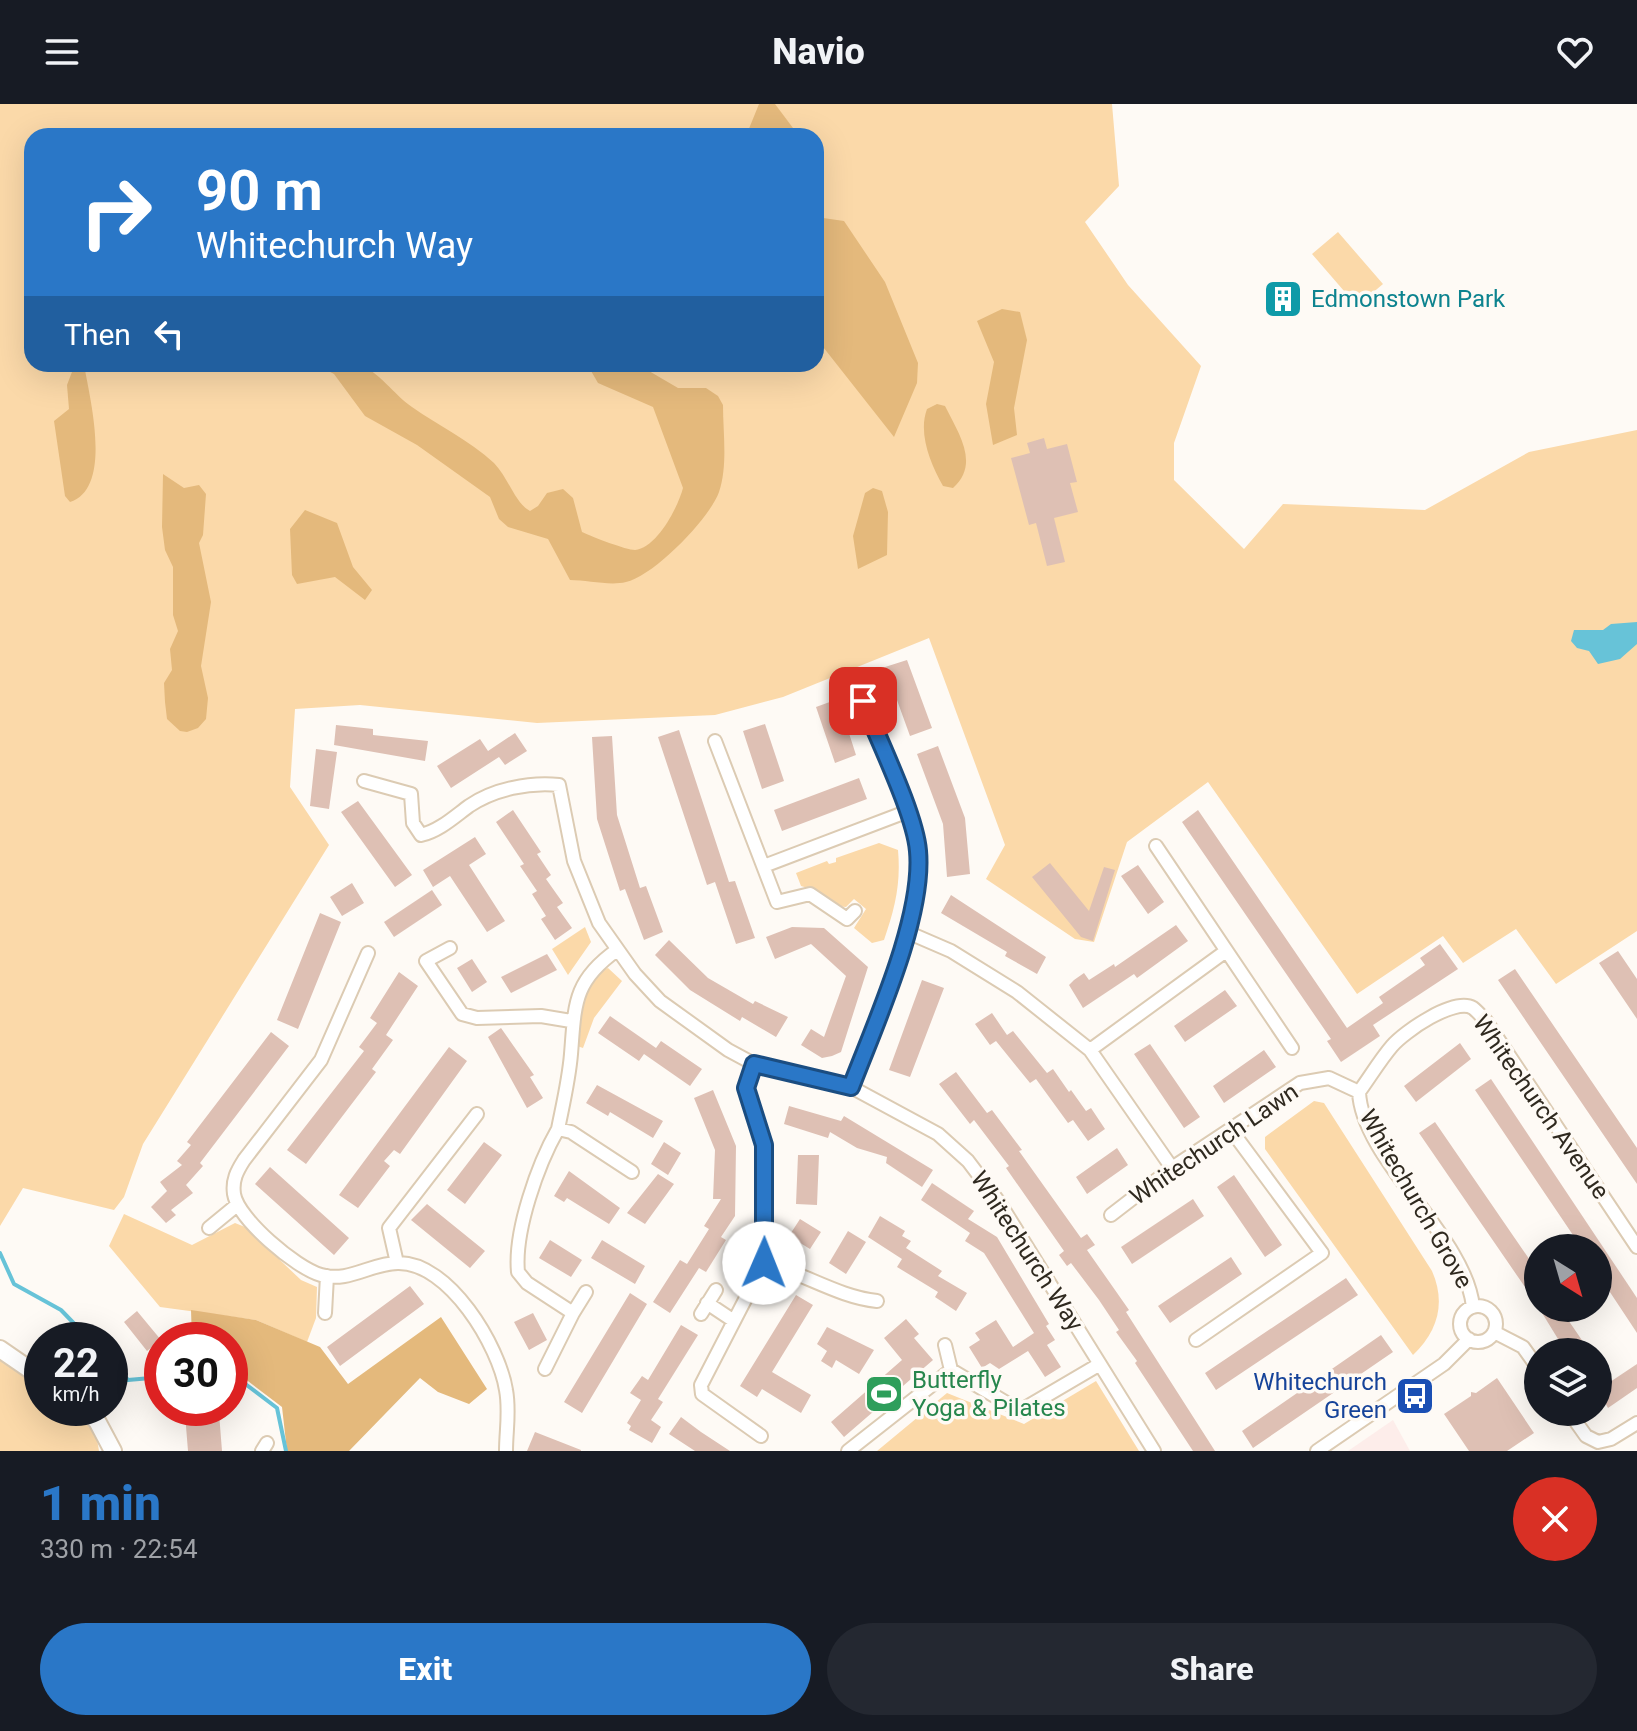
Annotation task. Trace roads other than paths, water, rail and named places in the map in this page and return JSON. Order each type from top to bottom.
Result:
[{"type":"street","points":[[851,1087],[907,932],[919,877],[918,848],[863,700]]},
{"type":"street","points":[[715,741],[777,902],[810,894],[847,919],[855,911]]},
{"type":"street","name":"Whitechurch Way","points":[[364,781],[411,794],[413,823],[421,835],[431,833],[474,803],[494,795],[520,786],[559,785],[574,861],[599,923],[617,950],[660,1001],[728,1050],[754,1064],[851,1087],[938,1134],[968,1161],[999,1202],[1154,1451]]},
{"type":"street","points":[[764,866],[906,812]]},
{"type":"street","points":[[1156,846],[1292,1048]]},
{"type":"street","points":[[907,932],[951,951],[1017,992],[1090,1050],[1172,1168]]},
{"type":"street","points":[[450,948],[426,961],[462,1014],[477,1018],[541,1016],[571,1021]]},
{"type":"street","points":[[573,1313],[527,1283],[518,1272],[518,1245],[539,1171],[558,1129],[571,1052],[571,1021],[588,974],[617,950]]},
{"type":"street","points":[[1090,1050],[1226,951]]},
{"type":"street","points":[[368,953],[321,1060],[235,1175],[237,1205],[271,1242],[305,1268],[327,1276],[355,1275],[397,1263],[415,1266],[466,1303],[506,1387],[506,1451]]},
{"type":"street","name":"Whitechurch Avenue","points":[[1359,1092],[1392,1046],[1413,1028],[1445,1010],[1460,1005],[1472,1007],[1486,1021],[1637,1247]]},
{"type":"street","points":[[754,1064],[746,1088],[764,1145],[764,1263],[706,1375],[702,1394],[761,1436]]},
{"type":"street","name":"Whitechurch Lawn","points":[[1111,1215],[1172,1168],[1300,1083],[1329,1078],[1359,1092]]},
{"type":"street","name":"Whitechurch Grove","points":[[1359,1092],[1360,1110],[1390,1162],[1448,1247],[1472,1293],[1473,1307]]},
{"type":"street","points":[[397,1263],[389,1228],[477,1114]]},
{"type":"street","points":[[558,1129],[571,1132],[632,1172]]},
{"type":"street","points":[[1196,1340],[1322,1253],[1231,1130]]},
{"type":"street","points":[[209,1228],[237,1205]]},
{"type":"street","points":[[764,1263],[787,1268],[860,1299],[877,1301]]},
{"type":"street","points":[[325,1313],[327,1276]]},
{"type":"street","points":[[716,1290],[704,1308],[734,1321]]},
{"type":"street","points":[[545,1369],[586,1292]]},
{"type":"street","points":[[1473,1307],[1485,1307],[1493,1315],[1494,1332],[1485,1340],[1469,1339],[1461,1330],[1461,1319],[1473,1307]]},
{"type":"street","points":[[1494,1332],[1524,1348]]},
{"type":"street","points":[[1317,1451],[1444,1364],[1469,1339]]},
{"type":"street","points":[[945,1345],[951,1370],[1020,1411],[1100,1364]]},
{"type":"street","points":[[0,1349],[24,1366]]},
{"type":"street","points":[[848,1451],[951,1370]]},
{"type":"street","points":[[1579,1426],[1586,1436],[1598,1442],[1611,1439],[1637,1423]]},
{"type":"street","points":[[100,1426],[113,1451]]},
{"type":"water","points":[[1637,622],[1637,644],[1620,659],[1598,664],[1589,651],[1577,648],[1571,641],[1574,630],[1603,630],[1611,624]]},
{"type":"waterway","points":[[0,1253],[14,1284],[61,1310],[73,1322]]},
{"type":"waterway","points":[[128,1380],[144,1379]]},
{"type":"waterway","points":[[248,1386],[277,1408],[286,1451]]},
{"type":"place","name":"Edmonstown Park","points":[[1283,299]]},
{"type":"place","name":"Butterfly Yoga & Pilates","points":[[884,1394]]},
{"type":"place","name":"Whitechurch Green","points":[[1415,1396]]}]
